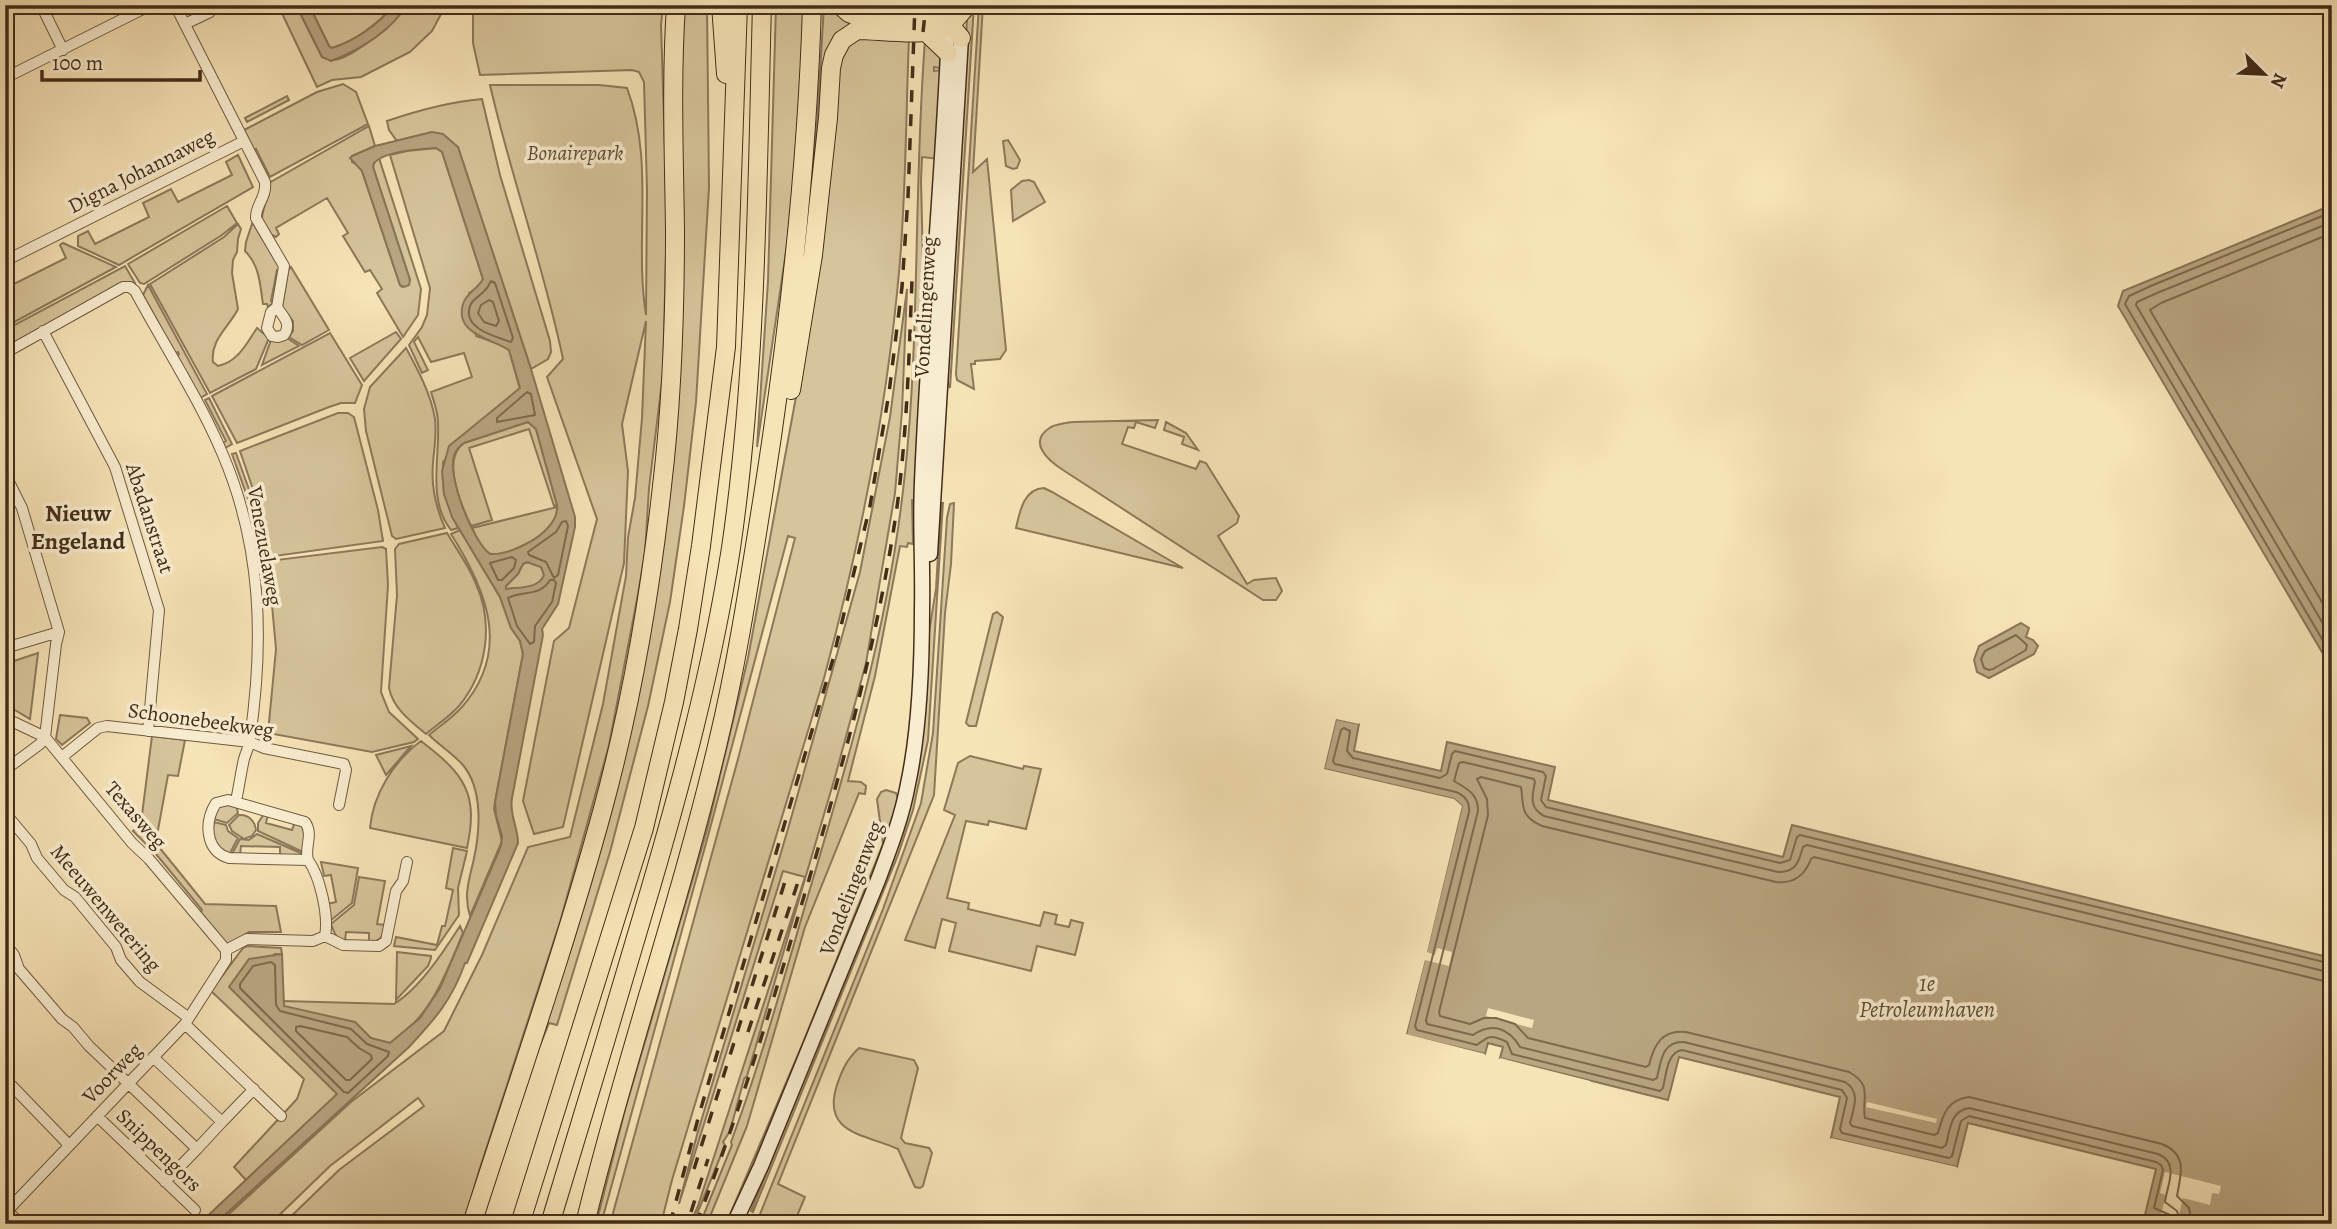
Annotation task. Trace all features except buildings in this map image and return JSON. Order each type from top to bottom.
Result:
[{"type":"highway","points":[[472,1224],[569,923],[602,810],[628,699],[652,565],[663,484],[674,325],[673,97],[676,5]]},
{"type":"highway","points":[[721,5],[733,161]]},
{"type":"highway","points":[[520,1224],[645,828],[674,702],[701,546],[726,347],[738,5]]},
{"type":"highway","points":[[550,1224],[678,795],[700,710],[730,549],[746,414],[755,243],[762,5]]},
{"type":"highway","points":[[585,1224],[608,1129],[692,841],[718,742],[739,644],[786,342],[805,137],[812,5]]},
{"type":"highway","points":[[840,5],[849,13],[860,17],[955,31],[960,7]]},
{"type":"highway","points":[[759,523],[791,394],[813,255],[834,55],[842,40],[857,30],[927,25],[945,5]]},
{"type":"highway","points":[[927,25],[948,53]]},
{"type":"highway","points":[[730,549],[750,506],[797,225]]},
{"type":"street","points":[[41,5],[63,50]]},
{"type":"street","points":[[5,78],[152,5]]},
{"type":"street","points":[[175,5],[244,141]]},
{"type":"street","points":[[185,24],[211,12],[213,5]]},
{"type":"street","name":"Vondelingenweg","points":[[734,1224],[761,1166],[878,880],[902,808],[914,746],[922,611],[921,499],[924,434],[940,220],[948,53],[955,31]]},
{"type":"street","name":"Vondelingenweg","points":[[922,611],[928,586],[942,391],[955,31]]},
{"type":"street","name":"Digna Johannaweg","points":[[5,261],[244,141],[266,187],[265,195],[255,213],[256,218],[284,266],[277,307]]},
{"type":"street","name":"Venezuelaweg","points":[[43,331],[123,287],[135,290],[222,452],[242,509],[260,627],[250,742],[236,801]]},
{"type":"street","points":[[5,353],[43,331]]},
{"type":"street","name":"Abadanstraat","points":[[43,331],[115,467],[159,610],[148,731]]},
{"type":"street","points":[[5,474],[22,508],[59,632],[45,737],[40,744],[7,767]]},
{"type":"street","points":[[5,648],[59,632]]},
{"type":"street","name":"Texasweg","points":[[5,718],[45,737],[132,843],[149,859],[226,950]]},
{"type":"street","name":"Schoonebeekweg","points":[[62,757],[102,727],[250,742],[264,748],[344,764],[346,770],[340,805]]},
{"type":"street","points":[[308,860],[229,858],[218,853],[210,841],[208,830],[212,810],[220,801],[236,801],[305,822],[309,829],[306,854],[317,876],[327,925],[325,936]]},
{"type":"street","name":"Meeuwenwetering","points":[[5,813],[31,844],[37,858],[64,890],[75,897],[116,947],[121,960],[140,982],[187,1021],[281,1115]]},
{"type":"street","points":[[226,950],[247,939],[313,941],[325,936],[343,945],[379,946],[388,936],[396,891],[403,881],[407,862]]},
{"type":"street","points":[[5,944],[14,955],[19,969],[62,1019],[74,1027],[89,1046],[197,1149]]},
{"type":"street","name":"Voorweg","points":[[6,1210],[187,1021],[226,960],[226,950]]},
{"type":"street","points":[[153,1057],[222,1122]]},
{"type":"street","points":[[5,1082],[69,1145]]},
{"type":"street","points":[[165,1182],[254,1089]]},
{"type":"street","name":"Snippengors","points":[[97,1116],[195,1210]]},
{"type":"street","name":"Vondelingenweg","points":[[743,1224],[761,1166]]},
{"type":"street","points":[[6,1210],[21,1224]]},
{"type":"green space","points":[[278,5],[296,5],[322,57],[333,60],[351,53],[373,38],[407,5],[446,5],[432,31],[410,52],[361,77],[332,80],[317,87]]},
{"type":"green space","points":[[309,5],[394,5],[366,31],[332,48]]},
{"type":"green space","name":"Bonairepark","points":[[462,5],[663,5],[661,25],[667,213],[663,373],[649,488],[645,553],[609,745],[560,922],[464,1224],[283,1224],[339,1170],[424,1106],[418,1098],[330,1166],[270,1224],[218,1224],[351,1102],[444,1031],[482,955],[528,847],[570,837],[603,704],[626,576],[628,537],[635,498],[646,321],[622,424],[628,471],[624,563],[563,827],[534,834],[523,801],[554,641],[569,628],[597,519],[547,377],[563,359],[547,290],[490,85],[599,85],[627,88],[640,144],[646,315],[644,82],[639,72],[632,70],[480,75],[473,43],[473,11]]},
{"type":"green space","points":[[681,5],[707,5],[709,187],[696,402],[684,506],[670,602],[648,706],[610,852],[557,1025],[549,1023],[532,1065],[591,866],[659,538]]},
{"type":"green space","points":[[776,5],[805,5],[801,93],[789,231],[757,447],[768,281]]},
{"type":"green space","points":[[824,5],[833,5],[860,21],[835,37],[795,336],[817,123]]},
{"type":"green space","points":[[847,5],[909,5],[909,15],[861,13]]},
{"type":"green space","points":[[968,5],[974,5],[950,388],[946,378],[945,360]]},
{"type":"green space","points":[[979,5],[983,5],[973,172],[987,159],[1006,350],[1000,359],[975,361],[975,364],[971,364],[974,389],[957,380],[956,374]]},
{"type":"green space","points":[[909,38],[902,233],[888,367],[861,523],[824,678],[661,1224],[610,1224],[738,759],[795,538],[788,536],[601,1224],[596,1224],[625,1110],[707,830],[748,658],[802,364],[843,47],[854,39]]},
{"type":"green space","points":[[925,41],[940,53],[944,69],[934,67],[934,71],[944,70],[940,159],[922,157],[923,263],[932,264],[916,500],[912,500],[913,544],[900,546],[875,676],[848,781],[861,782],[866,786],[865,794],[859,793],[805,927],[747,1126],[707,1224],[700,1224],[732,1145],[782,985],[852,744],[886,598],[902,499],[912,385]]},
{"type":"green space","points":[[343,84],[356,92],[368,124],[270,177],[244,130],[317,92]]},
{"type":"green space","points":[[287,96],[289,100],[247,122],[245,118]]},
{"type":"green space","points":[[482,99],[500,175],[550,341],[551,352],[548,359],[531,369],[458,147],[432,132],[397,141],[389,130],[387,121],[434,107]]},
{"type":"green space","points":[[369,126],[375,146],[352,156],[352,162],[362,171],[402,287],[410,280],[373,167],[375,160],[379,158],[421,289],[418,315],[403,337],[377,293],[382,289],[370,270],[365,272],[343,236],[348,233],[327,198],[276,228],[279,234],[276,237],[263,226],[269,183]]},
{"type":"green space","points":[[1008,140],[1020,160],[1017,168],[1013,169],[1006,166],[1003,141]]},
{"type":"green space","points":[[436,148],[442,152],[483,279],[479,287],[469,293],[476,336],[509,350],[520,389],[493,411],[443,462],[444,494],[458,528],[451,530],[439,506],[436,478],[438,419],[431,392],[472,377],[464,353],[431,362],[418,337],[414,342],[428,370],[422,373],[409,345],[427,315],[430,288],[390,155]]},
{"type":"green space","points":[[238,155],[253,187],[119,265],[78,246],[78,236],[88,231],[95,244],[149,217],[143,203],[171,189],[178,202],[232,175],[226,162]]},
{"type":"green space","points":[[1022,181],[1034,182],[1045,202],[1013,221],[1011,190]]},
{"type":"green space","points":[[227,206],[237,223],[144,284],[140,283],[128,264]]},
{"type":"green space","points":[[238,224],[241,229],[232,273],[238,309],[217,340],[213,362],[218,366],[231,360],[257,328],[269,338],[256,369],[210,393],[150,284],[224,237]]},
{"type":"green space","points":[[252,224],[280,268],[277,270],[271,301],[273,303],[268,307],[263,304],[256,269],[245,251]]},
{"type":"green space","points":[[63,243],[116,267],[5,327],[5,272],[12,285],[66,258],[60,245]]},
{"type":"green space","points":[[125,266],[135,283],[126,282],[5,348],[5,330]]},
{"type":"green space","points":[[291,267],[329,330],[302,345],[289,337],[293,331],[293,321],[282,307]]},
{"type":"green space","points":[[148,285],[207,394],[200,398],[177,356],[178,352],[175,353],[143,295]]},
{"type":"green space","points":[[907,289],[902,411],[895,493],[866,663],[835,777],[730,1131],[723,1142],[725,1145],[693,1224],[690,1224],[805,877],[783,871],[679,1204],[860,572],[890,417]]},
{"type":"green space","points":[[396,332],[401,339],[364,381],[350,358]]},
{"type":"green space","points":[[330,333],[362,385],[355,403],[341,403],[329,407],[237,443],[212,396]]},
{"type":"green space","points":[[287,338],[299,346],[262,365],[271,340]]},
{"type":"green space","points":[[406,348],[424,382],[435,419],[434,488],[445,528],[396,539],[392,536],[366,431],[364,409],[370,387]]},
{"type":"green space","points":[[209,398],[232,444],[225,448],[223,443],[226,441],[205,400]]},
{"type":"green space","points":[[338,413],[348,413],[354,417],[378,510],[383,541],[268,557],[260,510],[240,451]]},
{"type":"green space","points":[[1158,420],[1155,428],[1136,422],[1134,428],[1128,427],[1122,444],[1196,469],[1200,461],[1206,463],[1239,516],[1237,523],[1218,536],[1247,584],[1254,580],[1276,578],[1282,591],[1276,600],[1263,600],[1063,470],[1046,456],[1040,445],[1044,433],[1051,427],[1062,424]]},
{"type":"green space","points":[[528,422],[536,429],[557,505],[554,506],[529,429],[469,448],[492,520],[471,526],[455,483],[453,471],[457,450],[464,443]]},
{"type":"green space","points":[[1166,422],[1186,433],[1198,450],[1182,444],[1184,437],[1164,430]]},
{"type":"green space","points":[[236,453],[256,509],[252,510],[232,454]]},
{"type":"green space","points":[[1044,488],[1183,568],[1016,528],[1027,496]]},
{"type":"green space","points":[[941,503],[928,740],[913,810],[898,855],[753,1212],[751,1211],[893,856],[936,589]]},
{"type":"green space","points":[[954,503],[934,795],[778,1184],[805,1197],[794,1223],[756,1224],[883,909],[921,803],[933,733],[947,518],[950,504]]},
{"type":"green space","points":[[557,507],[556,519],[550,528],[506,553],[491,554],[485,550],[472,528]]},
{"type":"green space","points":[[460,530],[500,597],[523,654],[494,809],[502,841],[470,916],[467,896],[477,838],[477,798],[469,774],[462,764],[429,735],[462,707],[477,685],[486,664],[490,642],[483,598],[475,576],[451,534]]},
{"type":"green space","points":[[447,533],[470,571],[482,599],[485,647],[469,693],[455,710],[426,734],[398,708],[389,688],[397,595],[395,549],[399,544]]},
{"type":"green space","points":[[382,547],[386,549],[388,585],[381,692],[389,712],[418,739],[372,752],[268,733],[276,649],[268,561]]},
{"type":"green space","points":[[527,562],[541,567],[544,575],[541,580],[528,587],[506,589],[523,564]]},
{"type":"green space","points":[[997,612],[1003,617],[976,726],[969,726],[966,723],[993,614]]},
{"type":"green space","points":[[38,653],[30,719],[5,704],[5,664]]},
{"type":"green space","points":[[60,715],[87,718],[90,723],[62,745],[56,739]]},
{"type":"green space","points":[[152,736],[185,740],[178,776],[168,775],[154,852],[133,831],[141,823]]},
{"type":"green space","points":[[421,741],[448,764],[465,786],[471,813],[467,848],[370,828],[375,803],[386,779],[402,758]]},
{"type":"green space","points":[[411,746],[386,775],[376,755]]},
{"type":"green space","points":[[970,756],[1023,769],[1024,766],[1041,769],[1026,829],[989,821],[988,825],[966,821],[947,898],[969,903],[968,909],[1040,926],[1044,912],[1057,915],[1055,924],[1069,927],[1071,920],[1083,923],[1075,955],[1037,946],[1031,971],[949,951],[956,923],[942,919],[935,948],[905,940],[955,815],[944,810],[958,763]]},
{"type":"green space","points":[[886,790],[896,793],[899,800],[887,837],[731,1224],[726,1224],[883,844],[877,799],[881,792]]},
{"type":"green space","points":[[223,804],[236,805],[238,813],[227,823],[214,819],[217,809]]},
{"type":"green space","points":[[264,814],[268,815],[266,823],[292,830],[295,822],[300,823],[306,831],[303,852],[258,831],[258,823]]},
{"type":"green space","points":[[239,815],[253,821],[256,830],[252,836],[244,839],[232,831],[229,825]]},
{"type":"green space","points":[[214,822],[226,825],[228,831],[238,838],[229,855],[221,852],[212,835]]},
{"type":"green space","points":[[257,834],[303,854],[303,857],[280,856],[280,847],[241,846],[240,855],[232,854],[240,839],[249,840]]},
{"type":"green space","points":[[159,847],[205,904],[276,906],[281,932],[249,932],[225,944],[200,914],[202,910],[156,854]]},
{"type":"green space","points":[[453,848],[467,851],[458,888],[459,915],[435,950],[394,946],[396,937],[437,945],[442,926],[445,926],[453,890],[446,888]]},
{"type":"green space","points":[[321,862],[358,868],[352,903],[330,921],[327,904],[336,902],[331,875],[324,876]]},
{"type":"green space","points":[[359,877],[385,881],[377,924],[386,925],[381,938],[373,942],[369,942],[369,933],[346,932],[345,941],[339,939],[331,924],[354,905]]},
{"type":"green space","points":[[460,926],[463,933],[435,994],[416,1021],[390,1043],[283,1006],[283,1001],[394,1004],[422,979]]},
{"type":"green space","points":[[247,946],[281,948],[282,954],[275,954],[230,987],[338,1094],[246,1180],[234,1167],[297,1099],[304,1079],[211,991]]},
{"type":"green space","points":[[397,952],[431,958],[428,966],[396,1000]]},
{"type":"green space","points":[[859,1048],[914,1060],[918,1068],[901,1138],[905,1143],[929,1148],[932,1153],[923,1186],[920,1188],[915,1187],[898,1149],[849,1130],[835,1114],[837,1085],[848,1061]]},
{"type":"water","points":[[296,5],[309,5],[332,48],[366,31],[394,5],[407,5],[383,32],[331,61],[322,57]]},
{"type":"water","points":[[432,132],[443,134],[458,147],[531,369],[575,517],[575,527],[558,604],[542,629],[512,798],[518,843],[454,988],[435,1018],[409,1047],[215,1224],[199,1224],[337,1094],[229,987],[249,959],[282,954],[284,1006],[355,1022],[371,1038],[390,1043],[420,1018],[440,988],[501,846],[502,836],[495,802],[523,654],[500,597],[452,517],[444,494],[442,471],[449,446],[520,388],[509,350],[476,334],[464,322],[463,304],[483,279],[442,152],[436,148],[403,151],[374,163],[373,167],[410,280],[409,285],[404,287],[400,285],[362,171],[350,158],[375,146]],"holes":[[[528,422],[536,429],[557,505],[556,515],[551,524],[533,540],[511,551],[490,554],[476,536],[463,508],[454,478],[454,456],[464,443]],[[527,562],[541,567],[544,575],[541,580],[528,586],[506,589]]]},
{"type":"water","points":[[2332,205],[2332,669],[2118,306],[2123,291]]},
{"type":"water","points":[[2021,623],[2029,628],[2026,637],[2038,646],[2034,654],[1989,678],[1977,672],[1974,660],[1979,646]]},
{"type":"water","name":"1e Petroleumhaven","points":[[1336,719],[1359,724],[1354,751],[1441,771],[1447,742],[1555,767],[1548,800],[1783,857],[1792,825],[2332,958],[2332,1224],[2178,1224],[2145,1215],[2156,1169],[1968,1123],[1957,1167],[1831,1138],[1840,1097],[1679,1057],[1668,1100],[1500,1058],[1503,1047],[1488,1043],[1485,1054],[1406,1035],[1462,806],[1454,799],[1324,769]]},
{"type":"pier","points":[[1335,716],[1360,721],[1359,724],[1336,719],[1324,769],[1454,799],[1462,806],[1427,952],[1435,955],[1437,948],[1452,952],[1449,966],[1425,960],[1406,1034],[1485,1054],[1484,1058],[1402,1035],[1459,807],[1453,802],[1322,772]]},
{"type":"pier","points":[[1488,1008],[1534,1020],[1532,1028],[1486,1016]]},
{"type":"pier","points":[[1500,1058],[1590,1081],[1590,1084],[1499,1062]]},
{"type":"pier","points":[[1867,1102],[1937,1119],[1936,1123],[1866,1107]]},
{"type":"pier","points":[[1831,1138],[1957,1167],[1956,1171],[1830,1141]]},
{"type":"pier","points":[[2165,1172],[2221,1186],[2219,1194],[2212,1193],[2210,1205],[2183,1198],[2178,1224],[2160,1219],[2166,1195],[2160,1193]]},
{"type":"pier","points":[[2145,1215],[2160,1219],[2159,1223],[2144,1219]]},
{"type":"railway","points":[[670,1224],[699,1115],[833,659],[870,506],[889,393],[902,287],[915,5]]},
{"type":"railway","points":[[923,32],[926,5]]},
{"type":"railway","points":[[696,1224],[741,1101],[780,977],[833,797],[870,653],[897,507],[907,394],[912,280]]},
{"type":"railway","points":[[694,1169],[788,872]]},
{"type":"railway","points":[[748,1032],[799,879]]},
{"type":"railway","points":[[691,1212],[708,1159]]},
{"type":"district","name":"Nieuw Engeland","points":[[78,527]]}]
